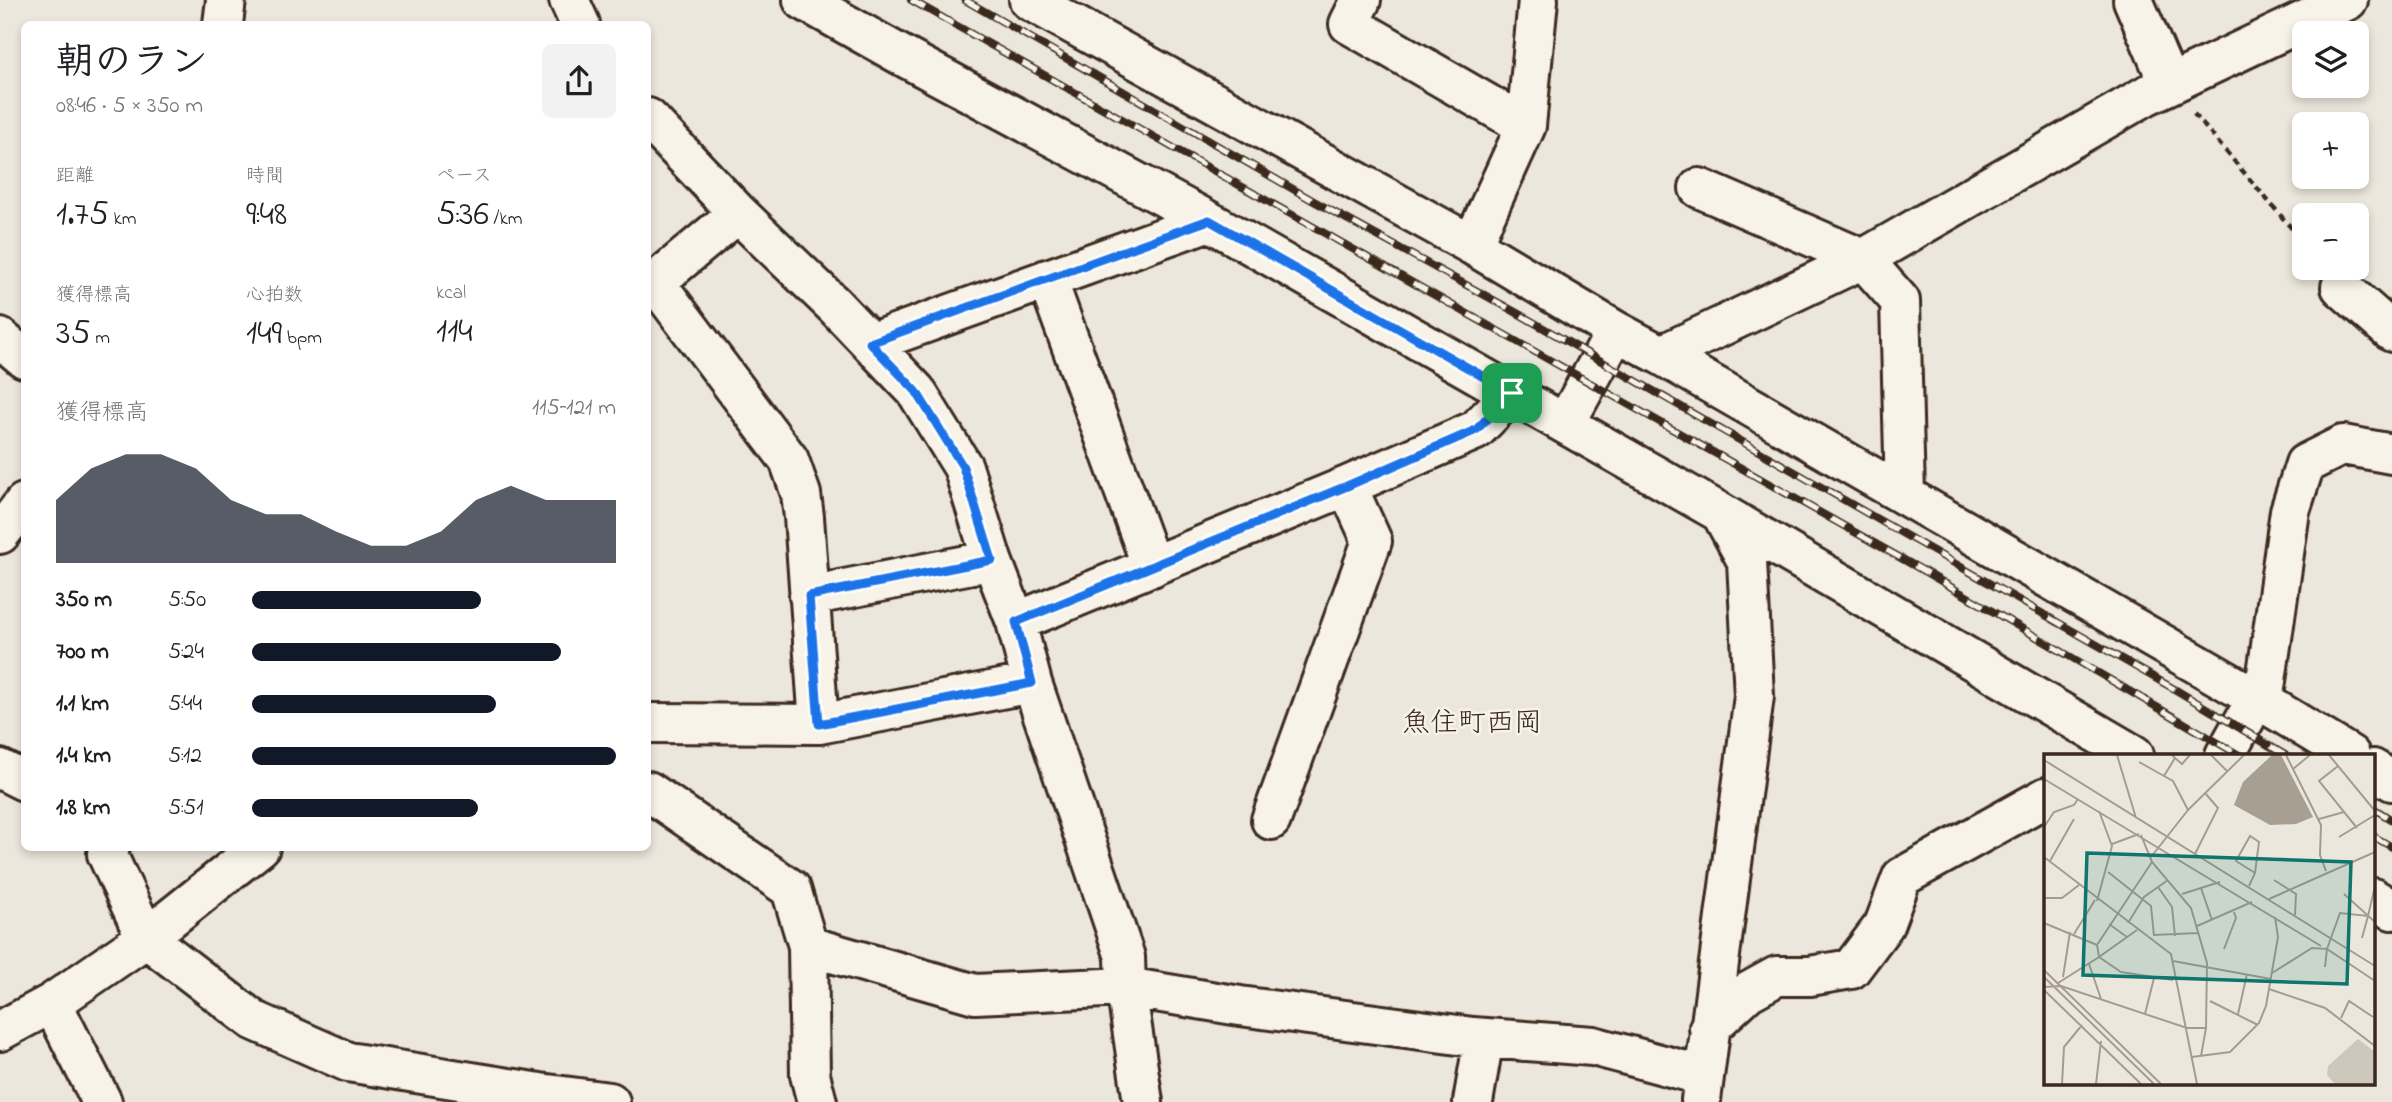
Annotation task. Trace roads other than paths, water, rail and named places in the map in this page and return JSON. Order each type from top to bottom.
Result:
[{"type":"street","points":[[223,21],[226,0]]},
{"type":"street","points":[[803,0],[1209,220],[1721,513],[2132,754]]},
{"type":"street","points":[[1029,0],[1472,245],[2348,754]]},
{"type":"street","points":[[1361,0],[1349,24],[1525,126]]},
{"type":"street","points":[[1472,245],[1525,126],[1538,0]]},
{"type":"street","points":[[2133,0],[2169,84]]},
{"type":"street","points":[[1661,355],[1863,259],[2169,84],[2348,0]]},
{"type":"street","points":[[651,121],[738,213],[834,305],[916,391],[963,467],[992,560],[1016,622],[1032,683],[1125,957],[1126,987],[1143,1102]]},
{"type":"street","points":[[1699,188],[1863,259],[1900,301],[1905,495]]},
{"type":"street","points":[[738,213],[651,285],[789,460],[801,494],[819,724]]},
{"type":"street","points":[[870,343],[1209,220]]},
{"type":"street","points":[[1047,279],[1152,566]]},
{"type":"street","points":[[2341,287],[2392,331]]},
{"type":"street","points":[[1565,424],[1616,331]]},
{"type":"street","points":[[0,338],[21,356]]},
{"type":"street","points":[[1016,622],[1476,430],[1512,393]]},
{"type":"street","points":[[2226,754],[2249,712],[2263,702],[2290,511],[2305,464],[2343,445],[2392,454]]},
{"type":"street","points":[[1271,820],[1372,541],[1347,486]]},
{"type":"street","points":[[0,534],[21,507]]},
{"type":"street","points":[[808,946],[975,994],[1126,987],[1240,1006],[1484,1038],[1593,1046],[1702,1089],[1754,696],[1747,561],[1721,513]]},
{"type":"street","points":[[809,596],[992,560]]},
{"type":"street","points":[[651,723],[819,724],[1032,683]]},
{"type":"street","points":[[0,769],[21,780]]},
{"type":"street","points":[[2374,770],[2392,781]]},
{"type":"street","points":[[651,793],[792,888],[808,946],[810,1075],[817,1102]]},
{"type":"street","points":[[1709,1028],[1748,992],[1777,976],[1810,976],[1851,969],[1884,925],[1902,877],[2044,798]]},
{"type":"street","points":[[108,851],[107,854],[145,938],[253,1020],[348,1062],[610,1102]]},
{"type":"street","points":[[0,1031],[52,1003],[145,938],[255,851]]},
{"type":"street","points":[[2374,899],[2392,910]]},
{"type":"street","points":[[52,1003],[102,1102]]},
{"type":"street","points":[[1473,1102],[1484,1038]]},
{"type":"railway","points":[[911,0],[1922,570],[2237,754]]},
{"type":"railway","points":[[965,0],[1312,200],[1519,314],[2283,754]]},
{"type":"railway","points":[[2374,809],[2392,820]]},
{"type":"railway","points":[[2374,837],[2392,847]]},
{"type":"district","name":"魚住町西岡","points":[[1472,721]]}]
